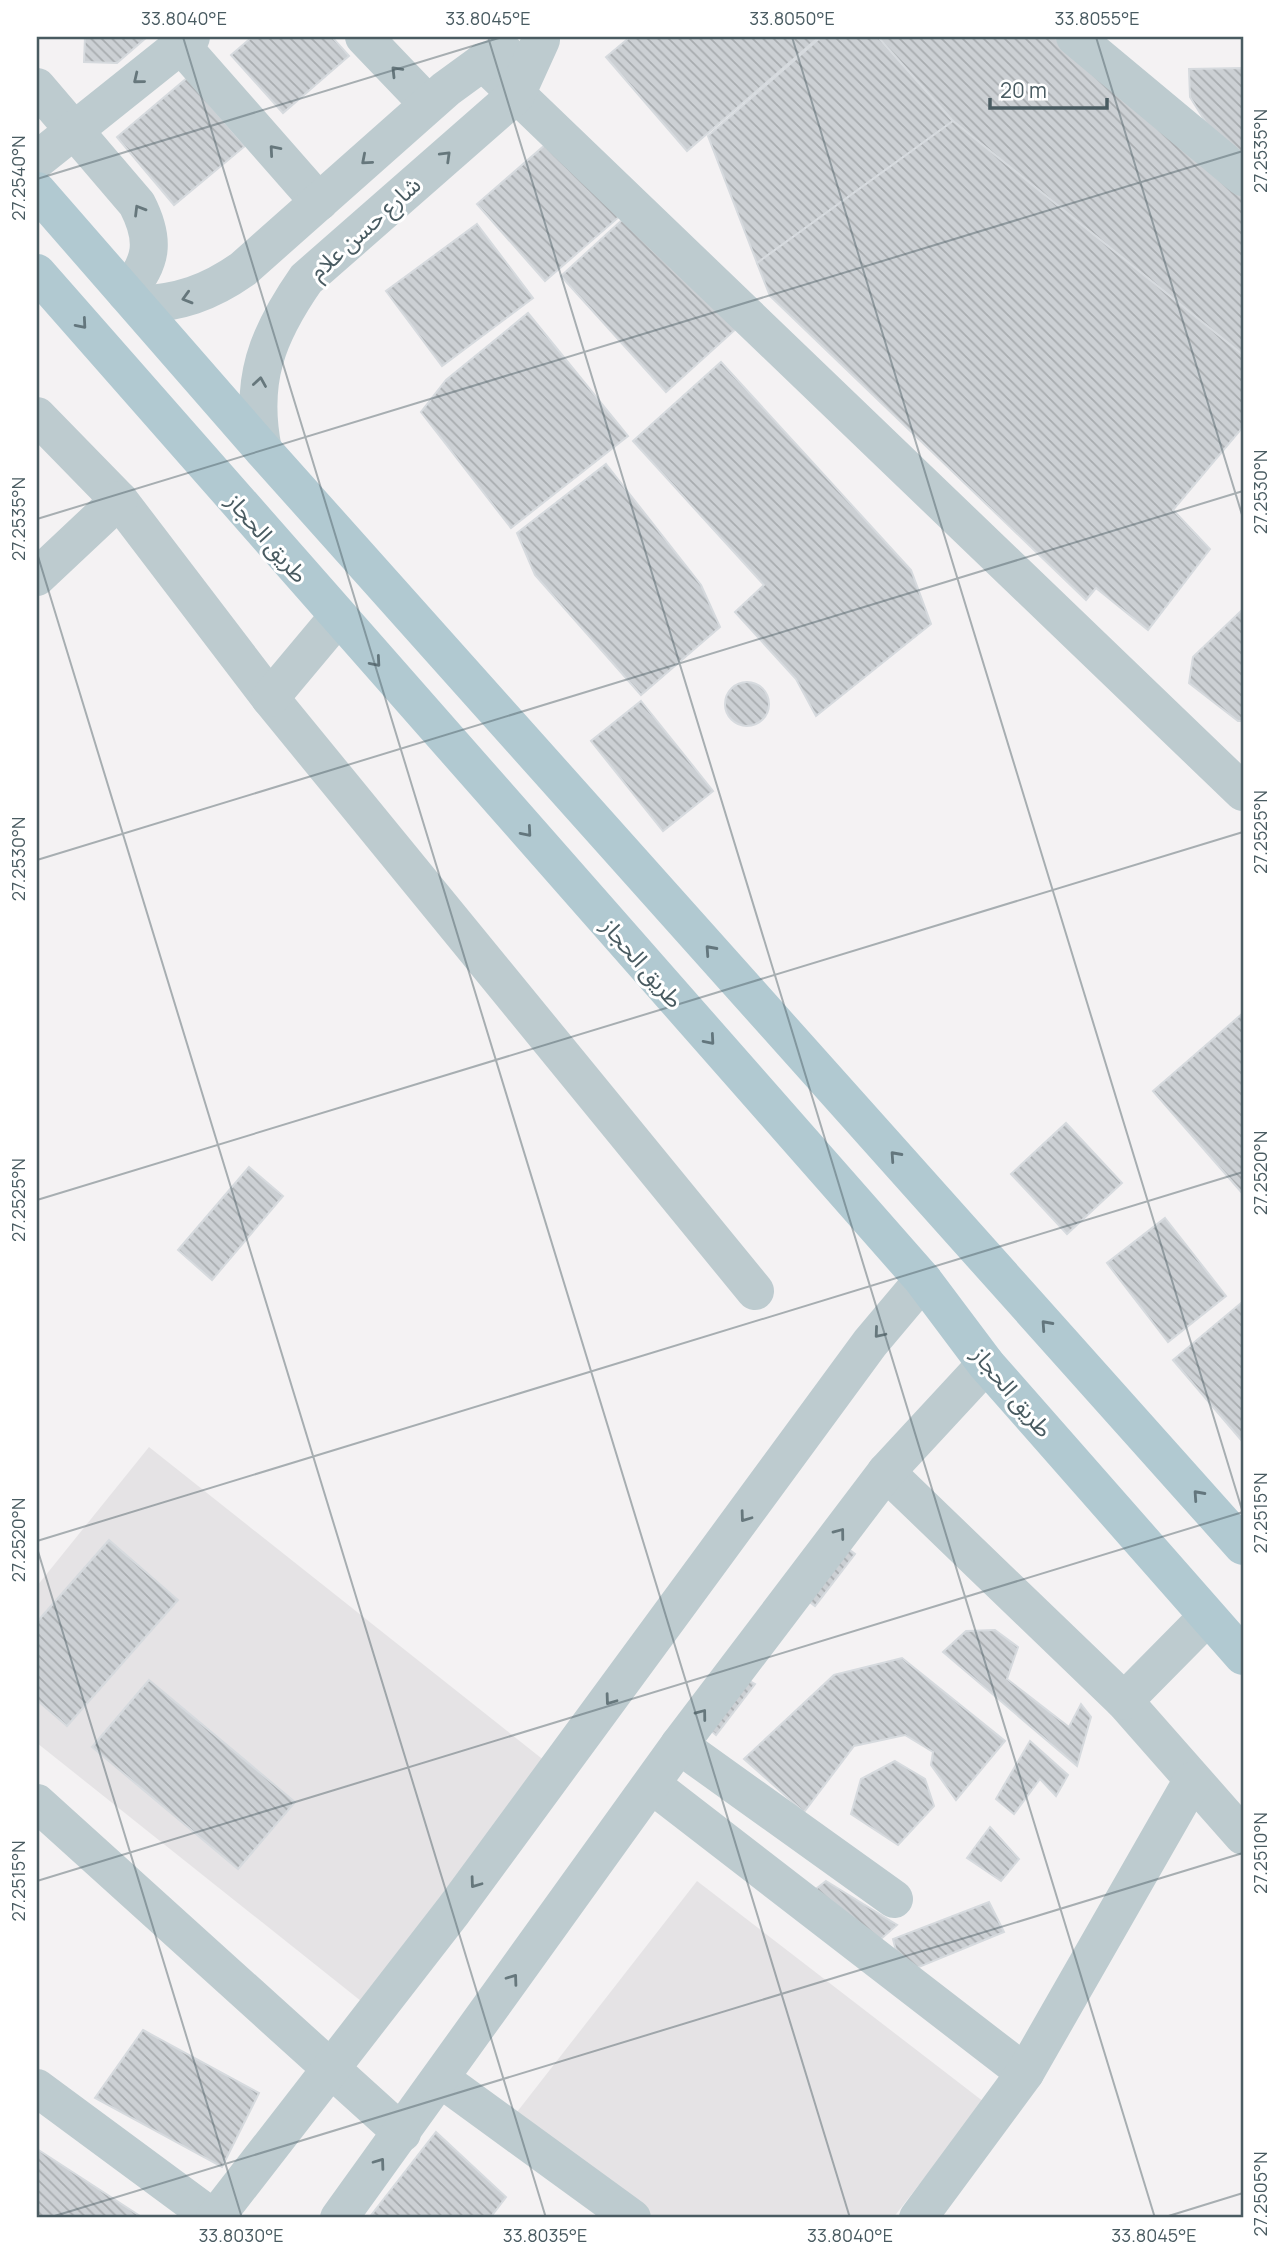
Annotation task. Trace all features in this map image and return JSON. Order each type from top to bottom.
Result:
[{"type":"main road","points":[[37,191],[263,450],[1243,1546]]},
{"type":"main road","name":"طريق الحجاز","points":[[37,273],[337,618],[923,1280],[986,1364],[1243,1656]]},
{"type":"street","points":[[364,37],[428,104]]},
{"type":"street","points":[[1075,37],[1243,177]]},
{"type":"street","name":"شارع حسن علام","points":[[131,299],[184,300],[219,286],[243,269],[428,104],[483,62],[544,39]]},
{"type":"street","name":"شارع حسن علام","points":[[263,450],[257,404],[264,359],[280,316],[306,279],[516,95],[544,39]]},
{"type":"street","points":[[37,160],[186,41],[319,202]]},
{"type":"street","points":[[483,62],[1243,792]]},
{"type":"street","points":[[37,87],[137,204],[146,220],[150,238],[148,257],[131,299]]},
{"type":"street","points":[[37,415],[118,500],[270,698],[755,1291]]},
{"type":"street","points":[[37,577],[118,500]]},
{"type":"street","points":[[270,698],[337,618]]},
{"type":"street","points":[[37,2088],[214,2218],[453,1911],[870,1343],[923,1280]]},
{"type":"street","points":[[339,2218],[679,1745],[886,1472],[986,1364]]},
{"type":"street","points":[[886,1472],[1124,1701],[1243,1836]]},
{"type":"street","points":[[1124,1701],[1207,1617]]},
{"type":"street","points":[[679,1745],[894,1899]]},
{"type":"street","points":[[918,2218],[1026,2073],[1192,1781]]},
{"type":"street","points":[[652,1785],[1026,2073]]},
{"type":"street","points":[[37,1803],[402,2133]]},
{"type":"street","points":[[441,2079],[632,2218]]},
{"type":"shaded area","points":[[149,1447],[565,1777],[376,2013],[37,1743],[37,1586]]},
{"type":"shaded area","points":[[697,1881],[984,2102],[893,2218],[655,2218],[517,2112]]},
{"type":"building","points":[[85,37],[147,37],[117,63],[84,62]]},
{"type":"building","points":[[252,37],[332,37],[349,56],[283,113],[231,55]]},
{"type":"building","points":[[630,37],[819,37],[687,151],[606,57]]},
{"type":"building","points":[[821,37],[878,37],[953,121],[757,263],[708,136]]},
{"type":"building","points":[[878,37],[1054,37],[1243,191],[1243,355],[953,121]]},
{"type":"building","points":[[1243,68],[1243,166],[1220,145],[1190,97],[1189,69]]},
{"type":"building","points":[[187,78],[245,146],[174,205],[117,137]]},
{"type":"building","points":[[953,121],[1243,355],[1243,427],[1173,510],[1210,549],[1148,630],[1096,588],[1086,600],[770,296],[757,263]]},
{"type":"building","points":[[553,138],[620,216],[545,281],[477,204]]},
{"type":"building","points":[[633,210],[738,327],[666,392],[561,276]]},
{"type":"building","points":[[477,224],[533,298],[442,366],[386,291]]},
{"type":"building","points":[[528,313],[628,436],[511,528],[421,412],[446,380]]},
{"type":"building","points":[[721,362],[911,570],[931,624],[816,716],[796,679],[735,612],[764,585],[633,441]]},
{"type":"building","points":[[606,464],[701,585],[720,627],[641,695],[535,575],[517,533]]},
{"type":"building","points":[[1243,609],[1243,721],[1238,721],[1189,683],[1193,657]]},
{"type":"building","points":[[747,682],[762,689],[769,704],[762,719],[747,726],[732,719],[725,704],[732,689]]},
{"type":"building","points":[[641,701],[713,791],[663,831],[591,741]]},
{"type":"building","points":[[1243,1013],[1243,1194],[1153,1091]]},
{"type":"building","points":[[1066,1123],[1122,1183],[1067,1234],[1011,1174]]},
{"type":"building","points":[[249,1167],[283,1196],[212,1280],[178,1250]]},
{"type":"building","points":[[1165,1218],[1226,1296],[1168,1342],[1107,1263]]},
{"type":"building","points":[[1241,1303],[1243,1305],[1242,1441],[1173,1360]]},
{"type":"building","points":[[109,1540],[178,1600],[67,1726],[37,1700],[37,1622]]},
{"type":"building","points":[[842,1544],[855,1554],[815,1606],[799,1594]]},
{"type":"building","points":[[995,1630],[1018,1647],[1007,1679],[1069,1727],[1081,1704],[1091,1717],[1077,1766],[943,1652],[966,1631]]},
{"type":"building","points":[[902,1658],[1005,1741],[956,1800],[931,1765],[933,1752],[905,1735],[854,1746],[804,1812],[744,1759],[834,1675]]},
{"type":"building","points":[[741,1676],[755,1684],[716,1735],[701,1722]]},
{"type":"building","points":[[149,1680],[295,1802],[238,1869],[92,1747]]},
{"type":"building","points":[[1030,1741],[1068,1775],[1056,1796],[1040,1779],[1014,1814],[996,1799]]},
{"type":"building","points":[[895,1761],[925,1779],[934,1806],[898,1845],[851,1814],[861,1779]]},
{"type":"building","points":[[990,1827],[1019,1859],[1001,1881],[967,1858]]},
{"type":"building","points":[[826,1881],[897,1925],[874,1945],[812,1892]]},
{"type":"building","points":[[989,1902],[1004,1932],[902,1974],[893,1939]]},
{"type":"building","points":[[143,2030],[259,2093],[222,2167],[95,2098]]},
{"type":"building","points":[[436,2132],[506,2197],[490,2218],[369,2218]]},
{"type":"building","points":[[37,2149],[143,2218],[37,2218]]}]
